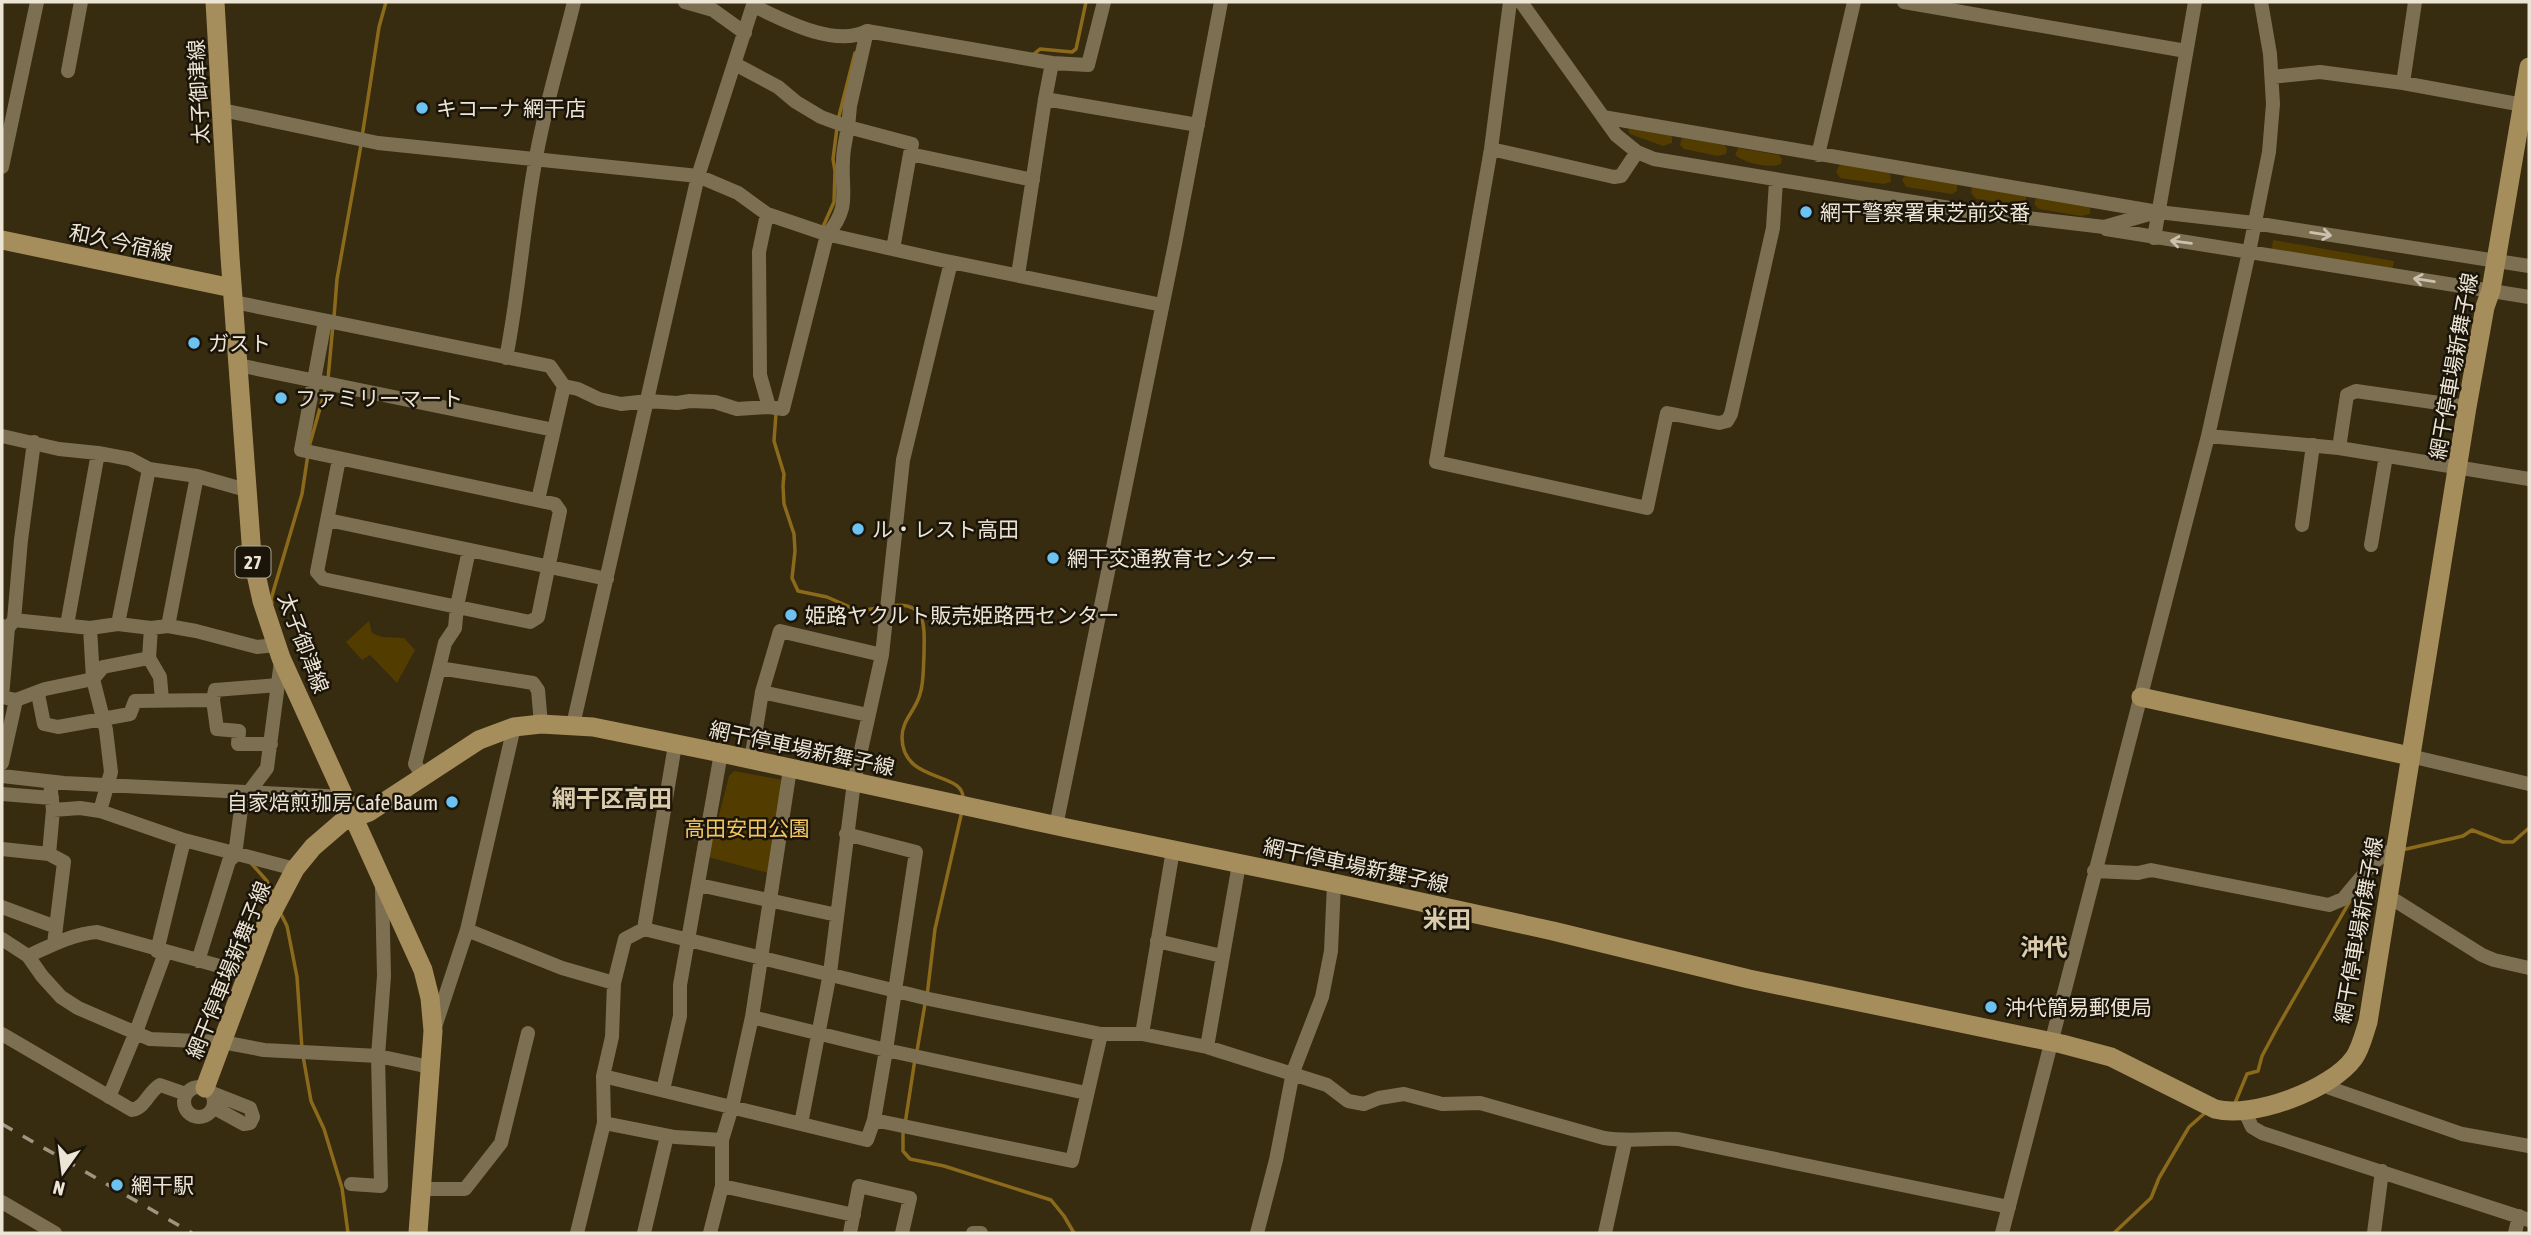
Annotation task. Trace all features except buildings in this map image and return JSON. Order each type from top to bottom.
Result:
[{"type":"main road","name":"太子御津線","points":[[215,2],[252,556],[262,601],[279,651],[424,970],[433,1031],[418,1233]]},
{"type":"main road","name":"網干停車場新舞子線","points":[[210,1096],[222,1042],[266,924],[295,869],[313,847],[342,822],[369,812],[479,740],[514,727],[541,724],[573,725],[721,753],[1334,883],[1553,931],[1749,979],[2051,1042],[2110,1057],[2215,1109],[2227,1112],[2245,1112],[2294,1096],[2335,1076],[2355,1057],[2368,1022],[2468,407],[2529,67]]},
{"type":"main road","name":"和久今宿線","points":[[2,240],[233,295]]},
{"type":"main road","points":[[2141,697],[2410,756]]},
{"type":"street","points":[[2,167],[37,2]]},
{"type":"street","points":[[68,71],[81,2]]},
{"type":"street","points":[[506,358],[515,313],[535,160],[574,2]]},
{"type":"street","points":[[685,2],[713,10],[745,33]]},
{"type":"street","points":[[573,725],[698,176],[754,4],[790,23],[828,34],[856,37],[867,31],[1052,63],[1088,65],[1104,2]]},
{"type":"street","points":[[1056,826],[1221,2]]},
{"type":"street","points":[[1510,2],[1491,149],[1436,462],[1647,508],[1667,413],[1719,423],[1727,421],[1731,414],[1773,228],[1776,181]]},
{"type":"street","points":[[1521,2],[1616,135],[1637,152],[1654,159],[1968,211],[2104,227],[2158,212]]},
{"type":"street","points":[[1818,155],[1854,2]]},
{"type":"street","points":[[1904,2],[2186,51]]},
{"type":"street","points":[[2154,238],[2195,2]]},
{"type":"street","points":[[2002,1233],[2208,436],[2249,252],[2269,152],[2272,77],[2261,2]]},
{"type":"street","points":[[2403,83],[2415,2]]},
{"type":"street","points":[[233,295],[325,321],[550,366],[564,386],[621,404],[648,401],[715,402],[737,410],[783,408],[823,233],[837,223],[843,210],[841,124],[850,106],[867,31]]},
{"type":"street","points":[[1018,275],[1052,63]]},
{"type":"street","points":[[735,64],[778,86],[796,102],[841,124],[912,144],[893,249]]},
{"type":"street","points":[[2272,77],[2320,72],[2403,83],[2523,105]]},
{"type":"street","points":[[1045,99],[1198,125]]},
{"type":"street","points":[[222,110],[378,143],[698,176],[738,192],[767,214],[823,233],[1162,305]]},
{"type":"street","points":[[1603,117],[2158,212],[2254,223],[2529,266]]},
{"type":"street","points":[[1491,149],[1614,177],[1621,176],[1637,152]]},
{"type":"street","points":[[910,154],[1033,180]]},
{"type":"street","points":[[767,214],[759,252],[760,375],[774,407]]},
{"type":"street","points":[[2074,223],[2529,297]]},
{"type":"street","points":[[801,1124],[830,973],[854,782],[882,655],[903,460],[951,262]]},
{"type":"street","points":[[325,321],[301,450],[555,504],[560,511],[538,617],[530,622],[323,579],[317,572],[339,459]]},
{"type":"street","points":[[238,365],[554,430]]},
{"type":"street","points":[[538,500],[564,386]]},
{"type":"street","points":[[2339,447],[2347,395],[2356,391],[2468,407]]},
{"type":"street","points":[[2,436],[59,449],[130,459],[149,469],[197,476],[246,490]]},
{"type":"street","points":[[2208,436],[2339,447],[2529,479]]},
{"type":"street","points":[[34,442],[8,624],[2,697],[16,700],[93,678],[103,667],[149,658]]},
{"type":"street","points":[[2302,525],[2313,445]]},
{"type":"street","points":[[67,625],[98,453]]},
{"type":"street","points":[[2371,545],[2385,456]]},
{"type":"street","points":[[118,624],[149,469]]},
{"type":"street","points":[[168,626],[197,476]]},
{"type":"street","points":[[328,520],[607,579]]},
{"type":"street","points":[[424,777],[415,764],[445,643],[455,628],[469,550]]},
{"type":"street","points":[[8,624],[90,628],[118,624],[151,628],[168,626],[279,651],[278,685],[267,768],[255,792],[241,809],[242,856]]},
{"type":"street","points":[[90,628],[93,678],[111,772],[100,811]]},
{"type":"street","points":[[151,628],[149,658],[160,677],[162,700]]},
{"type":"street","points":[[751,760],[762,692],[780,631],[882,655]]},
{"type":"street","points":[[439,668],[533,683],[538,690],[541,724]]},
{"type":"street","points":[[271,744],[238,744],[239,731],[217,729],[213,700],[215,690],[278,685]]},
{"type":"street","points":[[762,692],[868,715]]},
{"type":"street","points":[[38,694],[44,724],[58,727],[130,714],[135,701],[213,700]]},
{"type":"street","points":[[2,763],[16,700]]},
{"type":"street","points":[[433,1031],[467,930],[514,727]]},
{"type":"street","points":[[644,929],[675,745]]},
{"type":"street","points":[[663,1090],[680,1016],[680,985],[690,942],[721,753]]},
{"type":"street","points":[[2410,756],[2529,784]]},
{"type":"street","points":[[710,1233],[722,1186],[722,1140],[752,1017],[790,769]]},
{"type":"street","points":[[2,776],[50,782],[346,797]]},
{"type":"street","points":[[49,854],[52,804],[50,782]]},
{"type":"street","points":[[2,794],[100,811],[184,840],[295,869]]},
{"type":"street","points":[[603,1076],[867,1140],[874,1120],[886,1050],[916,852],[846,834]]},
{"type":"street","points":[[108,1097],[136,1032],[161,952],[184,840]]},
{"type":"street","points":[[2094,871],[2138,873],[2151,870],[2329,905],[2343,899],[2374,862],[2396,847]]},
{"type":"street","points":[[2,849],[49,854],[64,862],[54,944]]},
{"type":"street","points":[[1142,1034],[1173,850]]},
{"type":"street","points":[[198,961],[229,861],[242,856]]},
{"type":"street","points":[[1207,1047],[1239,864]]},
{"type":"street","points":[[351,1184],[381,1186],[379,1056],[384,976],[382,876]]},
{"type":"street","points":[[1257,1233],[1276,1160],[1293,1072],[1322,997],[1331,951],[1334,883]]},
{"type":"street","points":[[699,885],[837,915]]},
{"type":"street","points":[[2388,901],[2396,901],[2482,955],[2529,968]]},
{"type":"street","points":[[2,907],[56,927]]},
{"type":"street","points":[[577,1233],[604,1123],[603,1076],[612,1037],[614,983],[625,939],[644,929],[893,990],[1101,1034],[1142,1034],[1207,1047],[1327,1084],[1348,1101],[1364,1104],[1379,1098],[1404,1094],[1442,1104],[1480,1103],[1578,1132],[1625,1142],[1646,1138],[1678,1139],[2009,1207]]},
{"type":"street","points":[[467,930],[562,968],[614,983]]},
{"type":"street","points":[[28,956],[85,933],[97,932],[161,952],[248,974]]},
{"type":"street","points":[[2,939],[28,956],[61,997],[78,1008],[160,1041],[222,1042],[264,1050],[379,1056],[430,1067]]},
{"type":"street","points":[[1157,942],[1222,956]]},
{"type":"street","points":[[752,1017],[886,1050],[1086,1093]]},
{"type":"street","points":[[421,1189],[465,1189],[501,1143],[528,1033]]},
{"type":"street","points":[[2,1034],[132,1110],[142,1105],[160,1085],[186,1094]]},
{"type":"street","points":[[874,1120],[1072,1161],[1101,1034]]},
{"type":"street","points":[[2325,1082],[2330,1088],[2462,1134],[2529,1146]]},
{"type":"street","points":[[197,1087],[210,1096],[202,1116],[193,1115],[184,1104],[186,1094],[197,1087]]},
{"type":"street","points":[[2245,1112],[2252,1127],[2262,1133],[2524,1218],[2515,1233]]},
{"type":"street","points":[[604,1123],[667,1136],[722,1140]]},
{"type":"street","points":[[644,1233],[667,1136]]},
{"type":"street","points":[[1605,1233],[1625,1142]]},
{"type":"street","points":[[2374,1233],[2382,1171]]},
{"type":"street","points":[[722,1186],[853,1215]]},
{"type":"street","points":[[850,1233],[859,1186],[910,1198],[902,1233]]},
{"type":"street","points":[[2,1202],[55,1233]]},
{"type":"street","points":[[974,1233],[981,1233]]},
{"type":"green space","points":[[1630,127],[1670,134],[1672,143],[1663,146],[1630,134]]},
{"type":"green space","points":[[1682,138],[1724,144],[1726,154],[1718,156],[1684,149],[1680,145]]},
{"type":"green space","points":[[1738,148],[1779,155],[1781,164],[1764,165],[1745,160],[1735,155]]},
{"type":"green space","points":[[1840,164],[1890,173],[1891,182],[1883,184],[1840,178],[1836,172]]},
{"type":"green space","points":[[1906,174],[1957,184],[1957,191],[1952,194],[1906,187],[1902,180]]},
{"type":"green space","points":[[1972,187],[2026,196],[2026,203],[2018,205],[1976,199],[1971,193]]},
{"type":"green space","points":[[2036,198],[2090,206],[2090,214],[2081,216],[2039,209],[2034,204]]},
{"type":"green space","points":[[2273,240],[2394,261],[2391,276],[2271,255]]},
{"type":"green space","points":[[369,621],[372,633],[382,637],[404,638],[415,650],[397,683],[370,655],[362,660],[346,642]]},
{"type":"green space","name":"高田安田公園","points":[[734,771],[783,780],[772,874],[708,857],[729,776]]},
{"type":"waterway","points":[[362,137],[379,27],[386,2]]},
{"type":"waterway","points":[[1034,54],[1040,49],[1072,52],[1076,49],[1086,2]]},
{"type":"waterway","points":[[838,120],[855,53]]},
{"type":"waterway","points":[[822,229],[834,202],[833,159],[837,128]]},
{"type":"waterway","points":[[334,317],[337,279],[361,145]]},
{"type":"waterway","points":[[328,379],[333,324]]},
{"type":"waterway","points":[[309,447],[326,387]]},
{"type":"waterway","points":[[776,413],[774,441],[784,474],[784,504],[794,534],[792,578],[798,591],[827,597],[859,611],[884,607]]},
{"type":"waterway","points":[[272,603],[302,494],[308,454]]},
{"type":"waterway","points":[[891,606],[903,605],[912,608],[918,612],[924,627],[922,685],[903,731],[905,752],[912,763],[922,770],[955,784],[961,791],[963,800]]},
{"type":"waterway","points":[[927,996],[935,929],[962,811]]},
{"type":"waterway","points":[[2402,850],[2463,836],[2472,830],[2503,842],[2513,842],[2529,828]]},
{"type":"waterway","points":[[250,862],[267,881],[273,895]]},
{"type":"waterway","points":[[2235,1103],[2247,1074],[2258,1071],[2262,1056],[2277,1028],[2350,901]]},
{"type":"waterway","points":[[280,912],[287,926],[297,977],[302,1049]]},
{"type":"waterway","points":[[917,1051],[925,1004]]},
{"type":"waterway","points":[[303,1056],[311,1101],[324,1129],[342,1188],[348,1233]]},
{"type":"waterway","points":[[905,1124],[915,1059]]},
{"type":"waterway","points":[[2114,1233],[2151,1198],[2159,1178],[2189,1127],[2206,1112]]},
{"type":"waterway","points":[[903,1131],[903,1151],[910,1159],[944,1166],[1051,1200],[1074,1233]]},
{"type":"railway","points":[[2,1124],[192,1233]]},
{"type":"place","name":"キコーナ 網干店","points":[[422,108]]},
{"type":"place","name":"網干警察署東芝前交番","points":[[1806,212]]},
{"type":"place","name":"ガスト","points":[[194,343]]},
{"type":"place","name":"ファミリーマート","points":[[281,398]]},
{"type":"place","name":"ル・レスト高田","points":[[858,529]]},
{"type":"place","name":"網干交通教育センター","points":[[1053,558]]},
{"type":"place","name":"姫路ヤクルト販売姫路西センター","points":[[791,615]]},
{"type":"place","name":"自家焙煎珈房 Cafe Baum","points":[[452,802]]},
{"type":"place","name":"沖代簡易郵便局","points":[[1991,1007]]},
{"type":"place","name":"網干駅","points":[[117,1185]]},
{"type":"district","name":"網干区高田","points":[[612,798]]},
{"type":"district","name":"米田","points":[[1447,919]]},
{"type":"district","name":"沖代","points":[[2044,947]]}]
